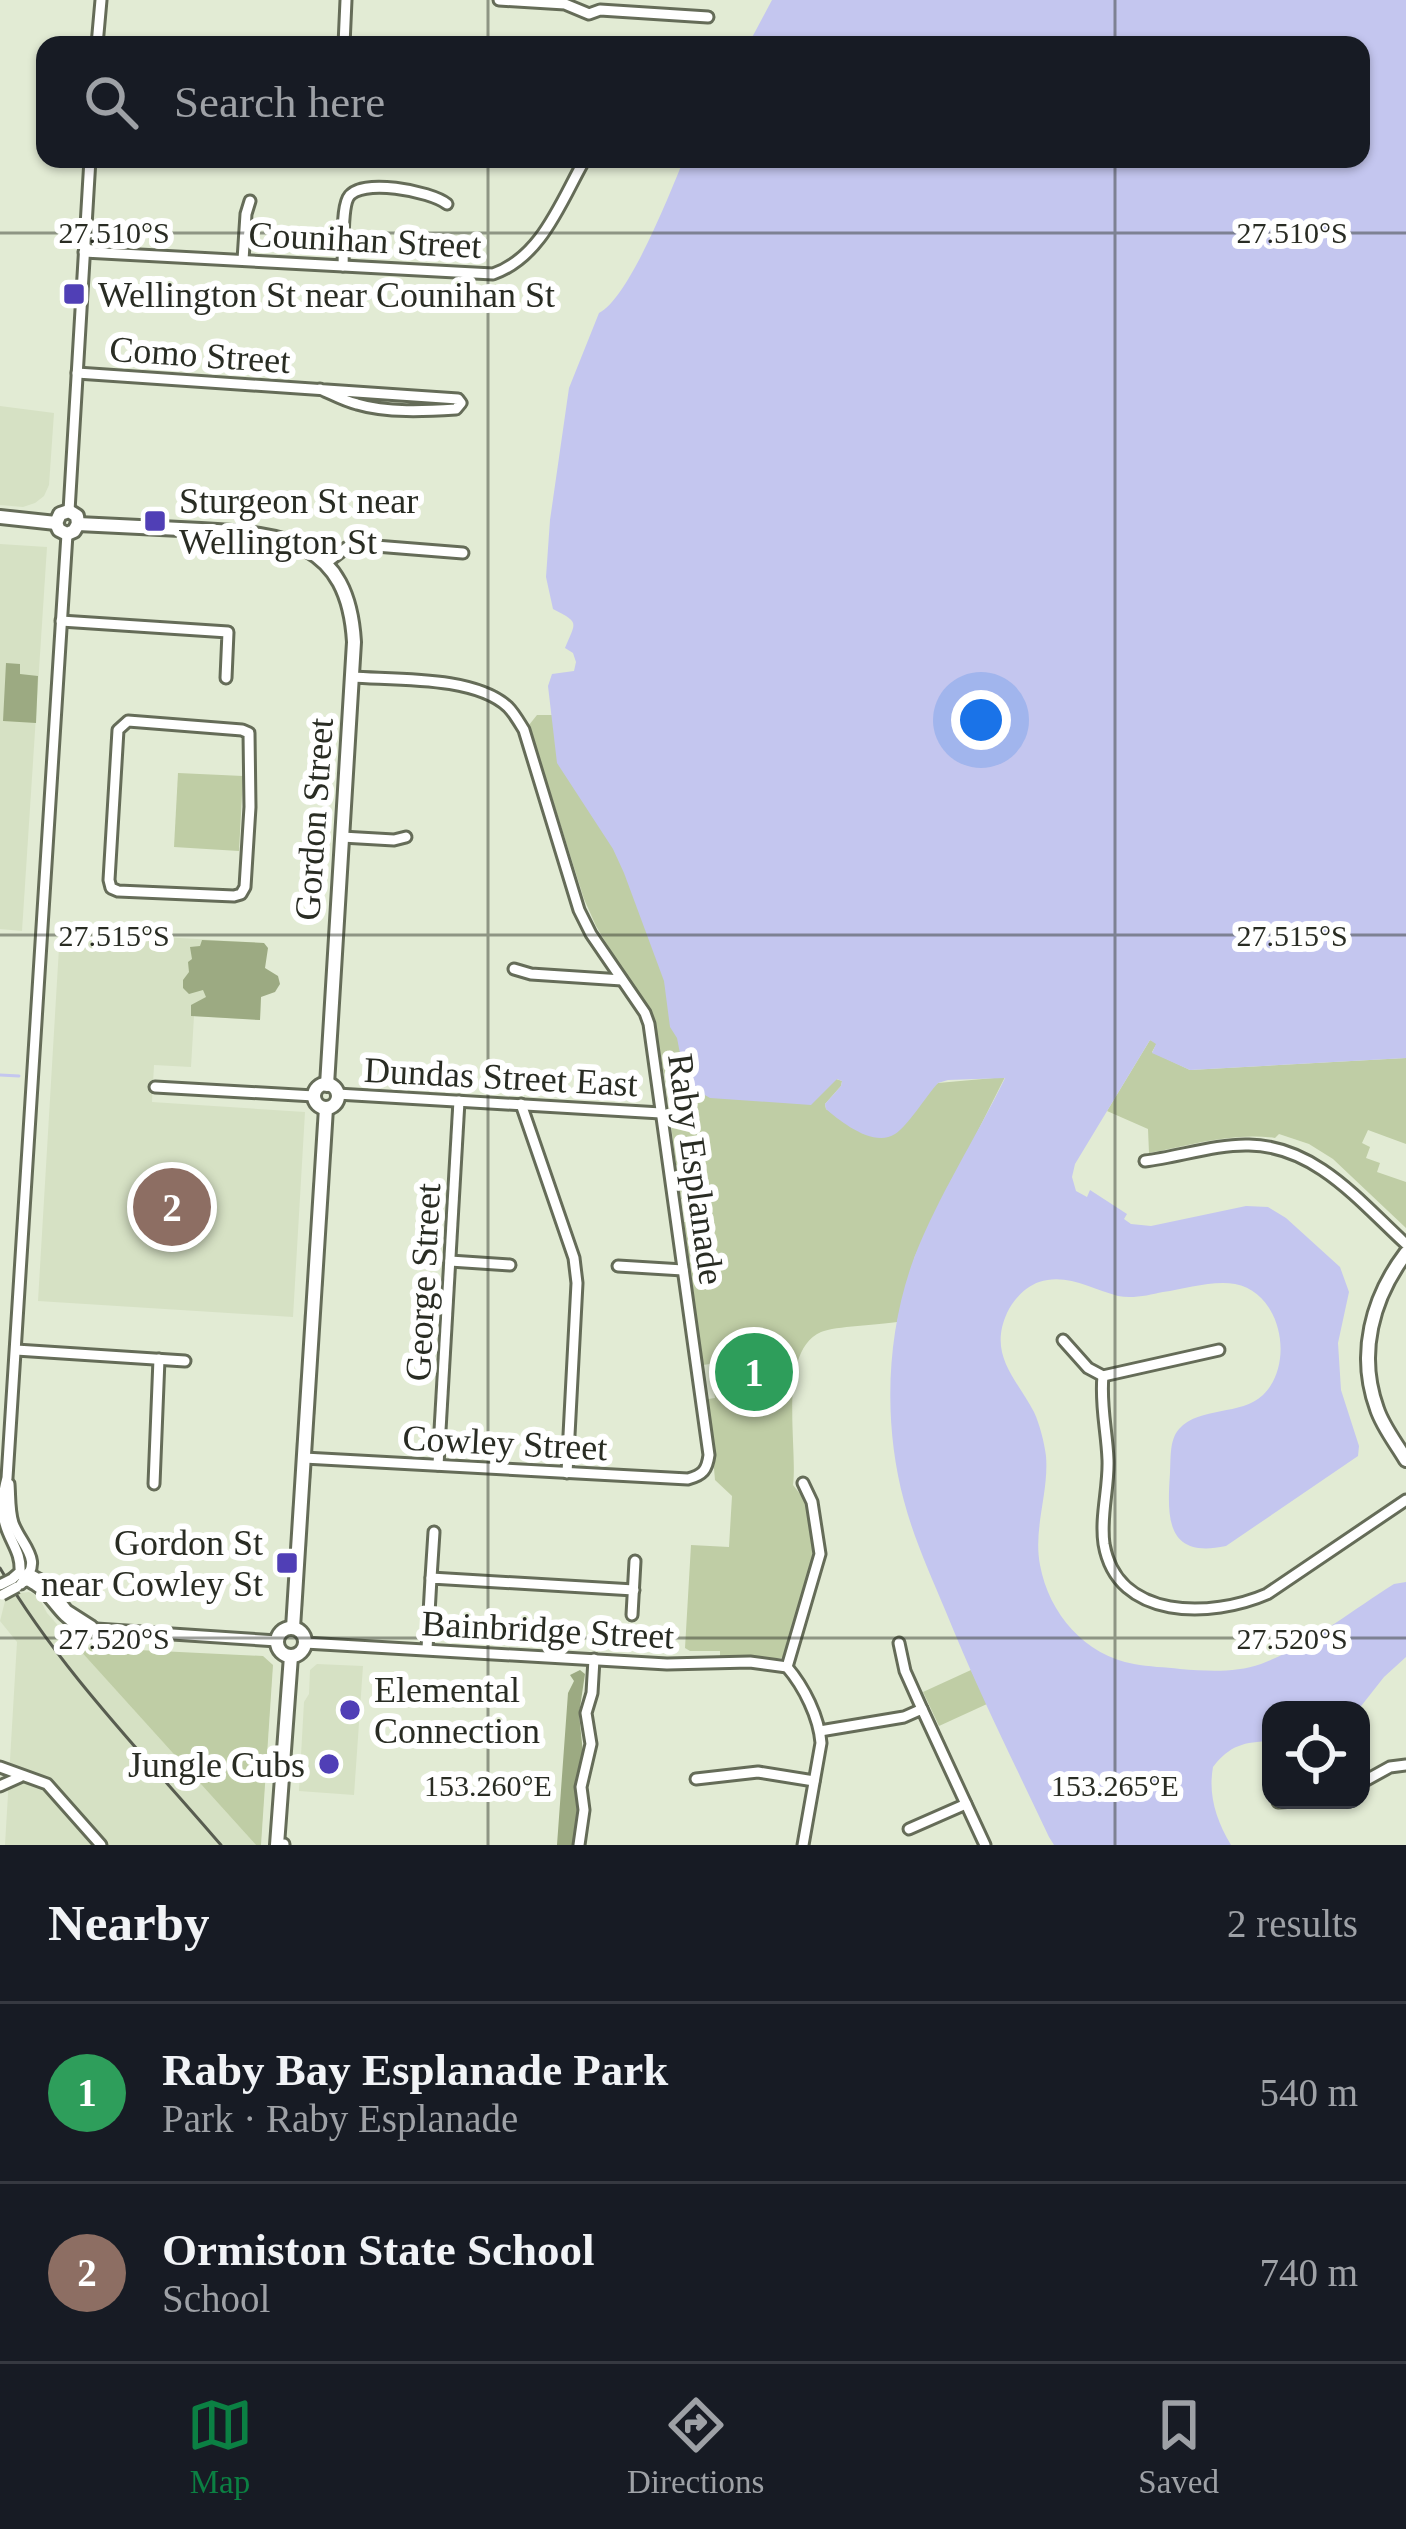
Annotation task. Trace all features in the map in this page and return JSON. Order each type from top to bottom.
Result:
[{"type":"street","points":[[98,36],[100,0]]},
{"type":"street","points":[[344,36],[346,0]]},
{"type":"street","points":[[499,0],[565,4],[589,14],[633,6],[709,17]]},
{"type":"street","points":[[69,511],[89,168]]},
{"type":"street","name":"Counihan Street","points":[[84,252],[493,274],[509,268],[540,240],[580,168]]},
{"type":"street","points":[[343,266],[346,201],[353,191],[366,187],[422,192],[447,204]]},
{"type":"street","points":[[243,260],[250,201]]},
{"type":"street","name":"Como Street","points":[[77,373],[320,389],[458,399],[460,403],[456,410],[420,413],[360,406],[320,389]]},
{"type":"street","points":[[69,511],[60,514],[59,530],[264,534],[296,543],[325,564],[346,548],[363,545],[463,553]]},
{"type":"street","points":[[1,1593],[21,1578],[32,1560],[13,1522],[7,1478],[61,621],[76,516],[69,511]]},
{"type":"street","points":[[0,518],[56,523]]},
{"type":"street","name":"Gordon Street","points":[[325,564],[339,582],[352,614],[354,642],[332,1089]]},
{"type":"street","points":[[61,621],[228,632],[226,678]]},
{"type":"street","name":"Raby Esplanade","points":[[352,677],[467,685],[491,694],[510,709],[524,730],[572,889],[591,934],[649,1024],[709,1455],[701,1475]]},
{"type":"street","points":[[166,723],[249,734],[249,814],[241,894],[172,895],[118,892],[111,887],[122,724],[166,723]]},
{"type":"street","points":[[342,838],[406,837]]},
{"type":"street","points":[[514,969],[622,980]]},
{"type":"street","points":[[320,1086],[332,1089],[335,1104],[319,1106],[314,1096],[320,1086]]},
{"type":"street","name":"Dundas Street East","points":[[155,1088],[314,1096]]},
{"type":"street","name":"Dundas Street East","points":[[332,1089],[662,1112]]},
{"type":"street","name":"George Street","points":[[439,1466],[459,1101]]},
{"type":"street","points":[[521,1104],[574,1258],[577,1283],[567,1473]]},
{"type":"street","points":[[293,1628],[326,1108]]},
{"type":"street","points":[[1145,1161],[1246,1144],[1276,1148],[1325,1170],[1406,1244]]},
{"type":"street","points":[[1406,1253],[1377,1302],[1368,1357],[1376,1408],[1406,1460]]},
{"type":"street","points":[[450,1261],[509,1265]]},
{"type":"street","points":[[618,1266],[683,1270]]},
{"type":"street","points":[[1063,1340],[1088,1368],[1102,1376],[1219,1350]]},
{"type":"street","points":[[16,1350],[185,1361]]},
{"type":"street","points":[[154,1484],[159,1359]]},
{"type":"street","points":[[1102,1376],[1100,1407],[1108,1453],[1103,1524],[1107,1558],[1116,1576],[1136,1595],[1161,1605],[1216,1610],[1244,1604],[1267,1594],[1406,1500]]},
{"type":"street","name":"Cowley Street","points":[[304,1458],[688,1479],[701,1475]]},
{"type":"street","points":[[803,1483],[812,1502],[820,1554],[787,1667],[820,1731],[803,1845]]},
{"type":"street","points":[[427,1649],[434,1532]]},
{"type":"street","points":[[632,1616],[635,1561]]},
{"type":"street","points":[[21,1578],[46,1583],[75,1617],[109,1631],[277,1642]]},
{"type":"street","points":[[431,1578],[634,1590]]},
{"type":"street","points":[[293,1628],[301,1631],[305,1643],[291,1656],[281,1652],[277,1642],[280,1632],[293,1628]]},
{"type":"street","name":"Bainbridge Street","points":[[305,1643],[787,1667]]},
{"type":"street","points":[[899,1643],[905,1671],[985,1845]]},
{"type":"street","points":[[283,1845],[291,1656]]},
{"type":"street","points":[[579,1845],[584,1810],[581,1787],[590,1752],[586,1713],[594,1659]]},
{"type":"street","points":[[820,1731],[904,1717],[922,1709]]},
{"type":"street","points":[[1370,1778],[1406,1765]]},
{"type":"street","points":[[0,1767],[52,1788],[101,1845]]},
{"type":"street","points":[[696,1779],[758,1772],[814,1781]]},
{"type":"street","points":[[0,1786],[25,1776]]},
{"type":"street","points":[[909,1829],[966,1804]]},
{"type":"shaded area","points":[[0,406],[54,413],[49,485],[44,496],[23,507],[0,505]]},
{"type":"shaded area","points":[[0,544],[47,547],[22,931],[0,929]]},
{"type":"shaded area","points":[[6,663],[20,664],[20,674],[38,676],[36,723],[3,721]]},
{"type":"shaded area","points":[[550,696],[842,1081],[826,1109],[864,1134],[938,1083],[1005,1077],[915,1256],[897,1322],[821,1332],[807,1342],[799,1359],[792,1401],[793,1485],[808,1504],[816,1550],[787,1655],[781,1658],[720,1658],[720,1651],[685,1648],[691,1545],[729,1547],[732,1496],[715,1480],[708,1399],[715,1398],[710,1364],[703,1365],[684,1222],[691,1222],[689,1201],[681,1199],[679,1188],[687,1189],[684,1168],[676,1165],[654,1023],[584,899],[529,725],[537,715],[552,715]]},
{"type":"shaded area","points":[[178,773],[243,776],[239,851],[174,847]]},
{"type":"shaded area","points":[[60,931],[264,943],[260,1020],[194,1016],[191,1067],[154,1065],[152,1102],[305,1112],[293,1317],[38,1301]]},
{"type":"shaded area","points":[[202,940],[264,943],[268,948],[265,968],[278,976],[280,984],[275,992],[261,997],[260,1020],[191,1016],[191,1005],[206,997],[203,990],[189,994],[183,980],[192,959],[190,947],[200,946]]},
{"type":"shaded area","points":[[1150,1040],[1157,1043],[1152,1052],[1190,1070],[1406,1058],[1406,1144],[1368,1130],[1362,1143],[1370,1147],[1366,1158],[1380,1163],[1377,1172],[1406,1182],[1406,1228],[1333,1159],[1279,1134],[1275,1138],[1212,1140],[1149,1153],[1148,1129],[1107,1111]]},
{"type":"shaded area","points":[[29,1592],[38,1596],[47,1613],[256,1845],[5,1845],[17,1642],[0,1621],[5,1601]]},
{"type":"shaded area","points":[[77,1647],[263,1656],[273,1665],[261,1845],[256,1845]]},
{"type":"shaded area","points":[[317,1664],[363,1666],[354,1795],[299,1791],[304,1702],[310,1670]]},
{"type":"shaded area","points":[[580,1670],[585,1674],[579,1714],[583,1753],[575,1784],[574,1845],[557,1845],[568,1693],[574,1681],[570,1675]]},
{"type":"shaded area","points":[[971,1670],[987,1704],[939,1726],[923,1692]]},
{"type":"water","points":[[772,0],[1406,0],[1406,1058],[1190,1070],[1152,1053],[1156,1044],[1150,1040],[1075,1164],[1072,1177],[1076,1191],[1087,1197],[1090,1190],[1127,1214],[1124,1219],[1131,1224],[1151,1226],[1246,1206],[1268,1207],[1340,1267],[1349,1292],[1338,1343],[1341,1390],[1358,1456],[1226,1546],[1192,1546],[1174,1531],[1171,1519],[1174,1439],[1179,1429],[1198,1417],[1254,1402],[1273,1382],[1281,1349],[1279,1331],[1264,1301],[1251,1290],[1226,1283],[1129,1297],[1049,1280],[1034,1284],[1016,1299],[1007,1313],[1001,1341],[1007,1366],[1036,1417],[1045,1451],[1038,1538],[1045,1583],[1061,1615],[1085,1642],[1134,1664],[1211,1671],[1251,1667],[1296,1648],[1394,1584],[1406,1582],[1406,1657],[1365,1701],[1262,1701],[1262,1742],[1238,1746],[1213,1767],[1214,1807],[1231,1845],[1054,1845],[970,1669],[918,1543],[897,1471],[891,1410],[893,1348],[914,1258],[1005,1078],[938,1083],[900,1130],[877,1138],[858,1132],[826,1109],[841,1086],[837,1079],[811,1105],[710,1098],[686,1084],[677,1038],[670,1027],[664,981],[624,873],[557,763],[548,686],[552,674],[574,671],[576,662],[565,648],[573,624],[553,609],[546,577],[569,388],[599,313],[635,267],[680,168],[1370,168],[1370,36],[753,36]]},
{"type":"waterway","points":[[0,1075],[19,1076]]},
{"type":"railway","points":[[0,1568],[76,1677],[221,1845]]},
{"type":"place","name":"Wellington St near Counihan St","points":[[74,294]]},
{"type":"place","name":"Sturgeon St near Wellington St","points":[[155,521]]},
{"type":"place","name":"Ormiston State School","points":[[172,1207]]},
{"type":"place","name":"Raby Bay Esplanade Park","points":[[754,1372]]},
{"type":"place","name":"Gordon St near Cowley St","points":[[287,1563]]},
{"type":"place","name":"Elemental Connection","points":[[350,1710]]},
{"type":"place","name":"Jungle Cubs","points":[[329,1764]]}]
